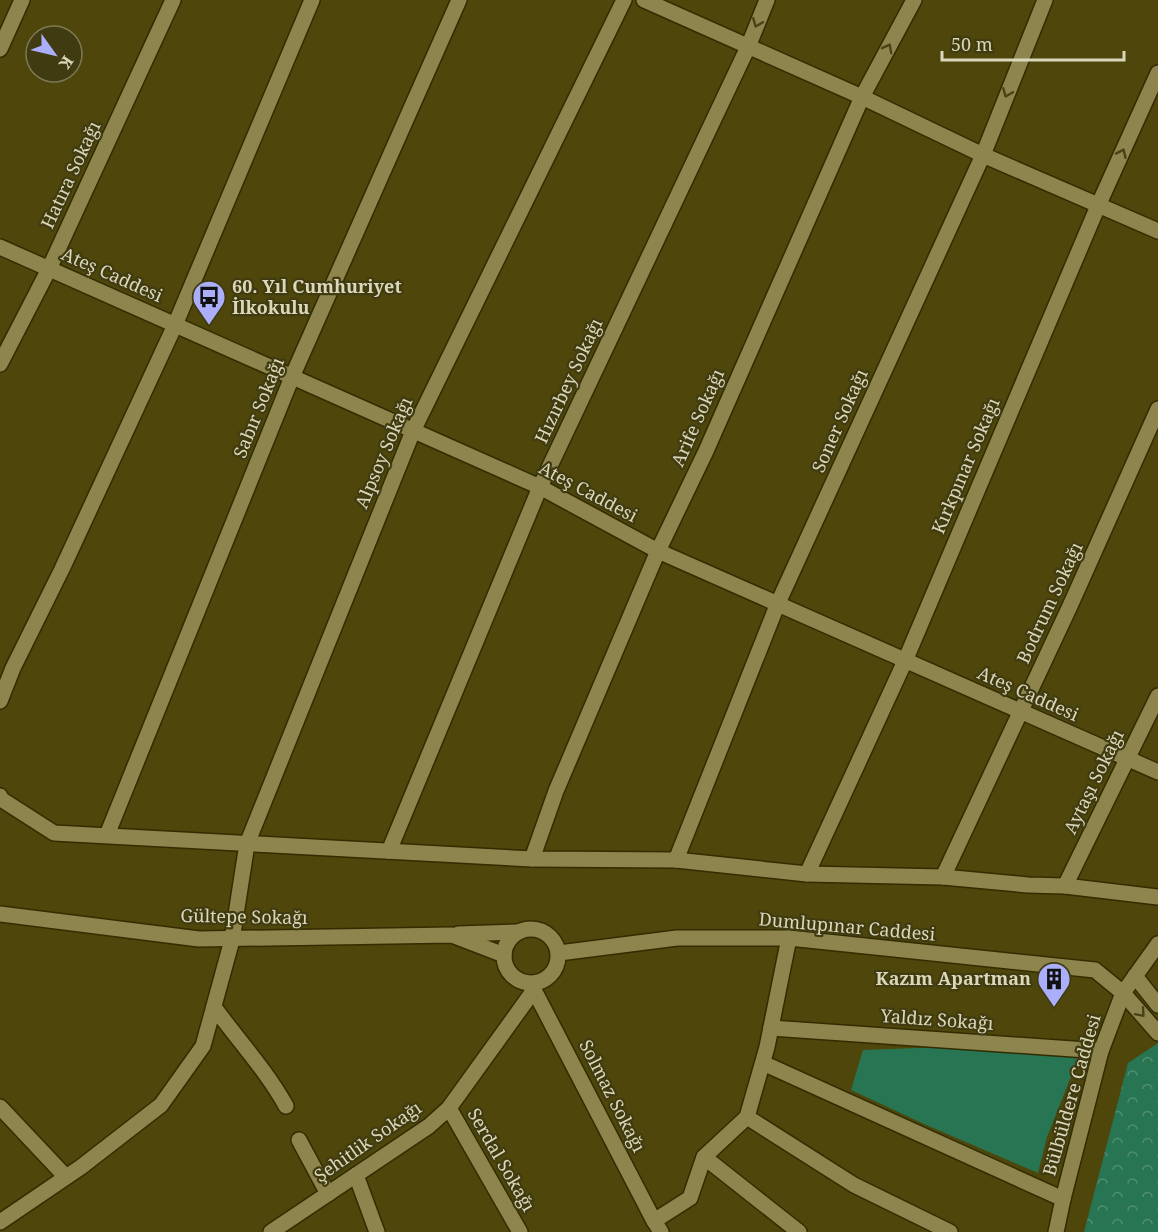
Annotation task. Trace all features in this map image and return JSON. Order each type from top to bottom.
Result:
[{"type":"street","points":[[0,49],[22,0]]},
{"type":"street","name":"Hatıra Sokağı","points":[[0,364],[49,269],[173,0]]},
{"type":"street","points":[[0,701],[13,668],[62,570],[175,325],[312,0]]},
{"type":"street","name":"Sabır Sokağı","points":[[108,835],[292,377],[459,0]]},
{"type":"street","name":"Alpsoy Sokağı","points":[[0,1222],[66,1177],[161,1105],[203,1046],[232,940],[247,844],[413,430],[624,0]]},
{"type":"street","points":[[645,0],[862,97],[982,154],[1158,231]]},
{"type":"street","name":"Hızırbey Sokağı","points":[[389,851],[540,487],[748,47],[767,0]]},
{"type":"street","name":"Arife Sokağı","points":[[532,859],[556,791],[658,551],[711,440],[862,97],[914,0]]},
{"type":"street","name":"Soner Sokağı","points":[[676,860],[778,603],[982,154],[1045,0]]},
{"type":"street","name":"Kırkpınar Sokağı","points":[[807,874],[904,661],[1098,206],[1158,73]]},
{"type":"street","name":"Ateş Caddesi","points":[[0,247],[540,487],[658,551],[1158,772]]},
{"type":"street","name":"Bodrum Sokağı","points":[[943,877],[1070,606],[1158,409]]},
{"type":"street","name":"Aytaşı Sokağı","points":[[1065,886],[1158,696]]},
{"type":"street","points":[[0,796],[1,799],[54,833],[532,859],[676,860],[807,874],[943,877],[1065,886],[1158,897]]},
{"type":"street","name":"Gültepe Sokağı","points":[[0,914],[199,939],[518,932]]},
{"type":"street","points":[[535,929],[544,931],[551,937],[559,953],[559,960],[553,973],[535,986],[513,976],[505,963],[504,954],[510,938],[518,932],[535,929]]},
{"type":"street","name":"Gültepe Sokağı","points":[[452,935],[504,954]]},
{"type":"street","name":"Dumlupınar Caddesi","points":[[559,953],[677,938],[789,938],[1095,970],[1123,993],[1158,1034]]},
{"type":"street","points":[[789,938],[763,1063],[747,1117],[854,1185],[950,1232]]},
{"type":"street","name":"Bülbüldere Caddesi","points":[[1056,1232],[1101,1051],[1123,993],[1158,944]]},
{"type":"street","points":[[1135,976],[1158,1005]]},
{"type":"street","name":"Şehitlik Sokağı","points":[[271,1232],[429,1126],[449,1108],[535,986]]},
{"type":"street","name":"Solmaz Sokağı","points":[[535,986],[657,1226],[690,1198],[704,1157],[747,1117]]},
{"type":"street","points":[[214,1007],[262,1067],[286,1106]]},
{"type":"street","name":"Yaldız Sokağı","points":[[771,1028],[1101,1051]]},
{"type":"street","points":[[763,1063],[1063,1199]]},
{"type":"street","points":[[0,1107],[66,1177]]},
{"type":"street","name":"Serdal Sokağı","points":[[449,1108],[520,1232]]},
{"type":"street","points":[[299,1140],[328,1194]]},
{"type":"street","points":[[704,1157],[799,1232]]},
{"type":"street","points":[[356,1175],[377,1232]]},
{"type":"green space","points":[[1158,1043],[1158,1232],[1084,1232],[1128,1063]]},
{"type":"green space","points":[[944,1047],[1080,1054],[1047,1137],[1038,1173],[851,1090],[863,1050]]},
{"type":"place","name":"60. Yıl Cumhuriyet İlkokulu","points":[[209,326]]},
{"type":"place","name":"Kazım Apartman","points":[[1054,1008]]}]
